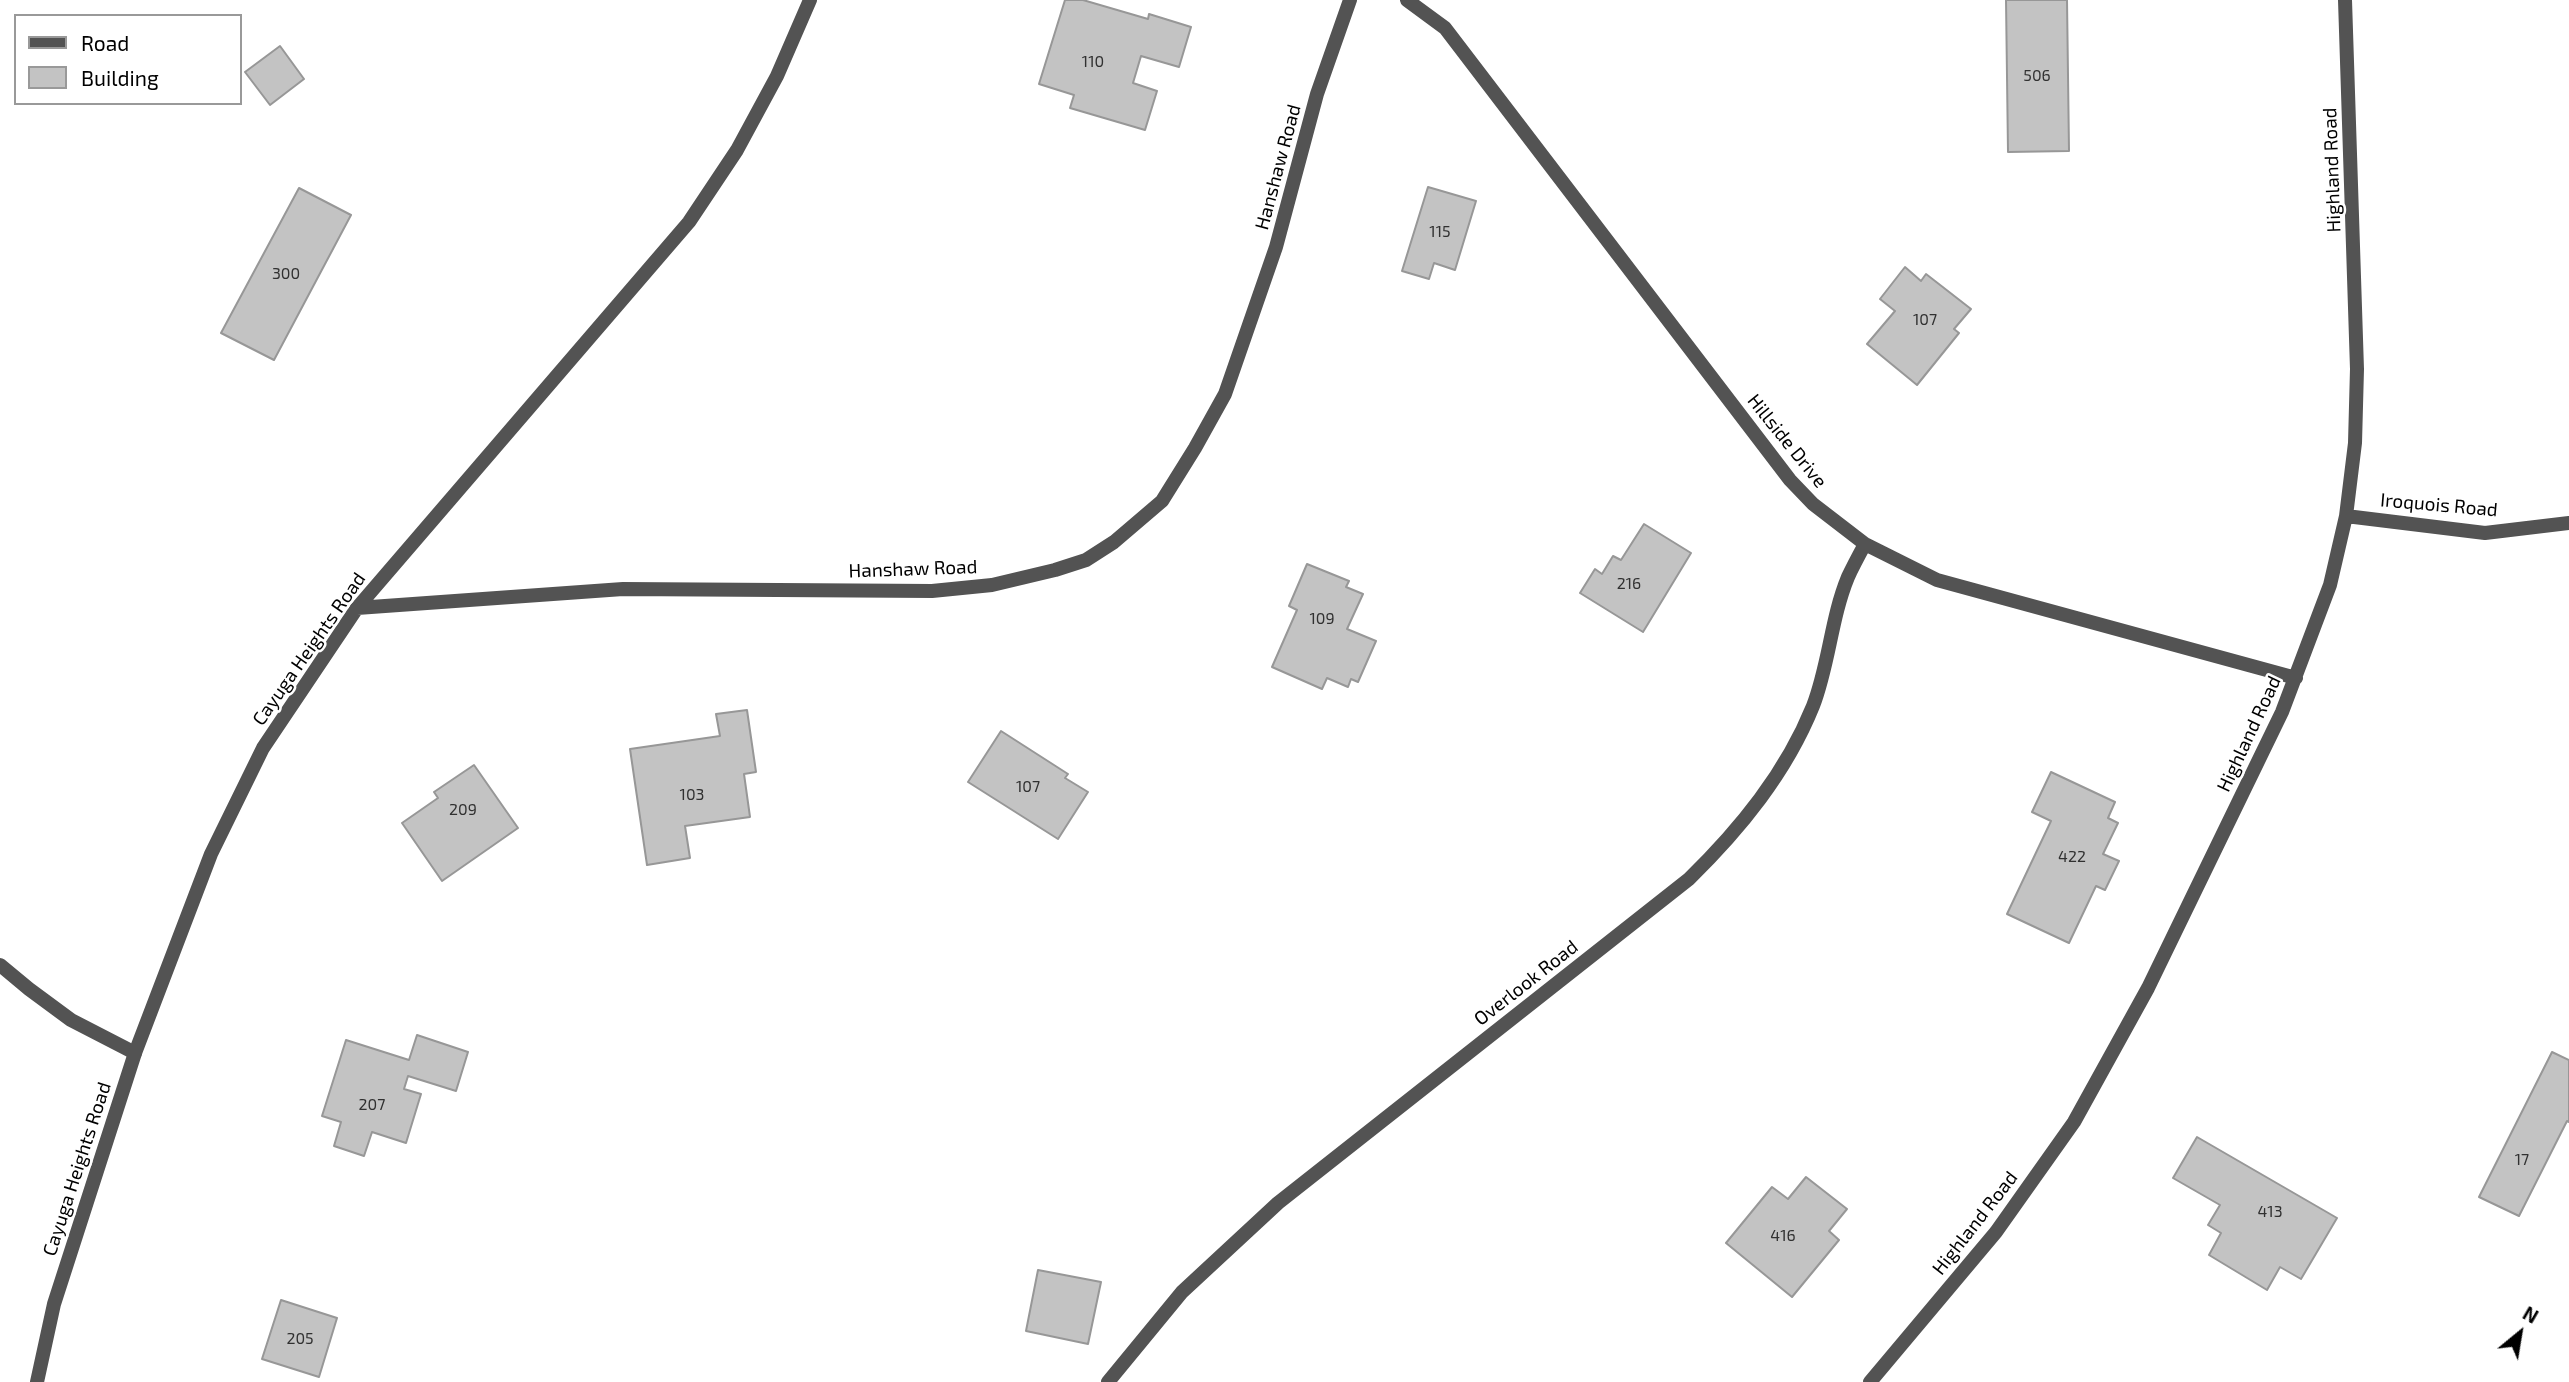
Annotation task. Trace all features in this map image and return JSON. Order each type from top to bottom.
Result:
[{"type":"street","name":"Cayuga Heights Road","points":[[37,1382],[54,1304],[135,1053],[211,854],[263,748],[357,608],[689,222],[737,150],[777,76],[810,0]]},
{"type":"street","name":"Hanshaw Road","points":[[357,608],[622,589],[932,591],[992,585],[1086,560],[1114,542],[1162,501],[1225,394],[1276,247],[1317,94],[1349,0]]},
{"type":"street","name":"Hillside Drive","points":[[1408,0],[1446,28],[1790,480],[1813,504],[1865,544],[1937,580],[2296,678]]},
{"type":"street","name":"Highland Road","points":[[1870,1382],[1996,1232],[2074,1122],[2148,988],[2282,712],[2330,585],[2346,516],[2355,443],[2357,369],[2345,0]]},
{"type":"street","name":"Iroquois Road","points":[[2346,516],[2485,533],[2569,523]]},
{"type":"street","name":"Overlook Road","points":[[1108,1382],[1182,1292],[1278,1203],[1689,879],[1726,843],[1757,804],[1785,760],[1813,705],[1847,579],[1865,544]]},
{"type":"street","points":[[0,965],[71,1020],[135,1053]]},
{"type":"building","points":[[1065,0],[1083,0],[1148,19],[1149,14],[1191,27],[1179,67],[1141,56],[1133,83],[1157,91],[1145,130],[1070,108],[1074,95],[1039,84]]},
{"type":"building","points":[[2006,0],[2067,0],[2069,151],[2008,152]]},
{"type":"building","points":[[280,46],[304,79],[270,105],[245,72]]},
{"type":"building","points":[[1428,187],[1476,201],[1455,270],[1434,263],[1429,279],[1402,271]]},
{"type":"building","points":[[299,188],[351,215],[274,360],[221,333]]},
{"type":"building","points":[[1905,267],[1921,281],[1926,274],[1971,309],[1954,329],[1959,333],[1917,385],[1867,344],[1895,311],[1880,299]]},
{"type":"building","points":[[1644,524],[1691,553],[1643,632],[1580,593],[1595,569],[1602,574],[1613,556],[1621,560]]},
{"type":"building","points":[[1307,564],[1349,581],[1346,587],[1363,594],[1347,629],[1376,641],[1358,682],[1351,679],[1348,687],[1327,678],[1322,689],[1272,667],[1297,610],[1289,606]]},
{"type":"building","points":[[747,710],[756,772],[744,774],[750,817],[685,826],[690,858],[647,865],[630,749],[720,736],[716,714]]},
{"type":"building","points":[[1001,731],[1068,774],[1065,778],[1088,792],[1058,839],[968,782]]},
{"type":"building","points":[[474,765],[518,828],[442,881],[402,823],[438,798],[434,792]]},
{"type":"building","points":[[2051,772],[2115,802],[2108,818],[2118,823],[2103,854],[2119,861],[2105,890],[2096,886],[2069,943],[2007,914],[2051,821],[2032,812]]},
{"type":"building","points":[[417,1035],[468,1052],[456,1091],[408,1076],[404,1089],[421,1094],[406,1143],[372,1132],[364,1156],[334,1146],[341,1122],[322,1116],[346,1040],[409,1060]]},
{"type":"building","points":[[2552,1052],[2569,1060],[2569,1122],[2567,1121],[2519,1216],[2479,1197]]},
{"type":"building","points":[[2197,1137],[2337,1218],[2301,1279],[2280,1267],[2267,1290],[2209,1255],[2221,1233],[2208,1225],[2220,1205],[2173,1178]]},
{"type":"building","points":[[1806,1177],[1847,1209],[1829,1231],[1839,1240],[1792,1297],[1726,1243],[1772,1187],[1788,1199]]},
{"type":"building","points":[[1038,1270],[1101,1282],[1088,1344],[1026,1331]]},
{"type":"building","points":[[281,1300],[337,1318],[319,1377],[262,1359]]}]
